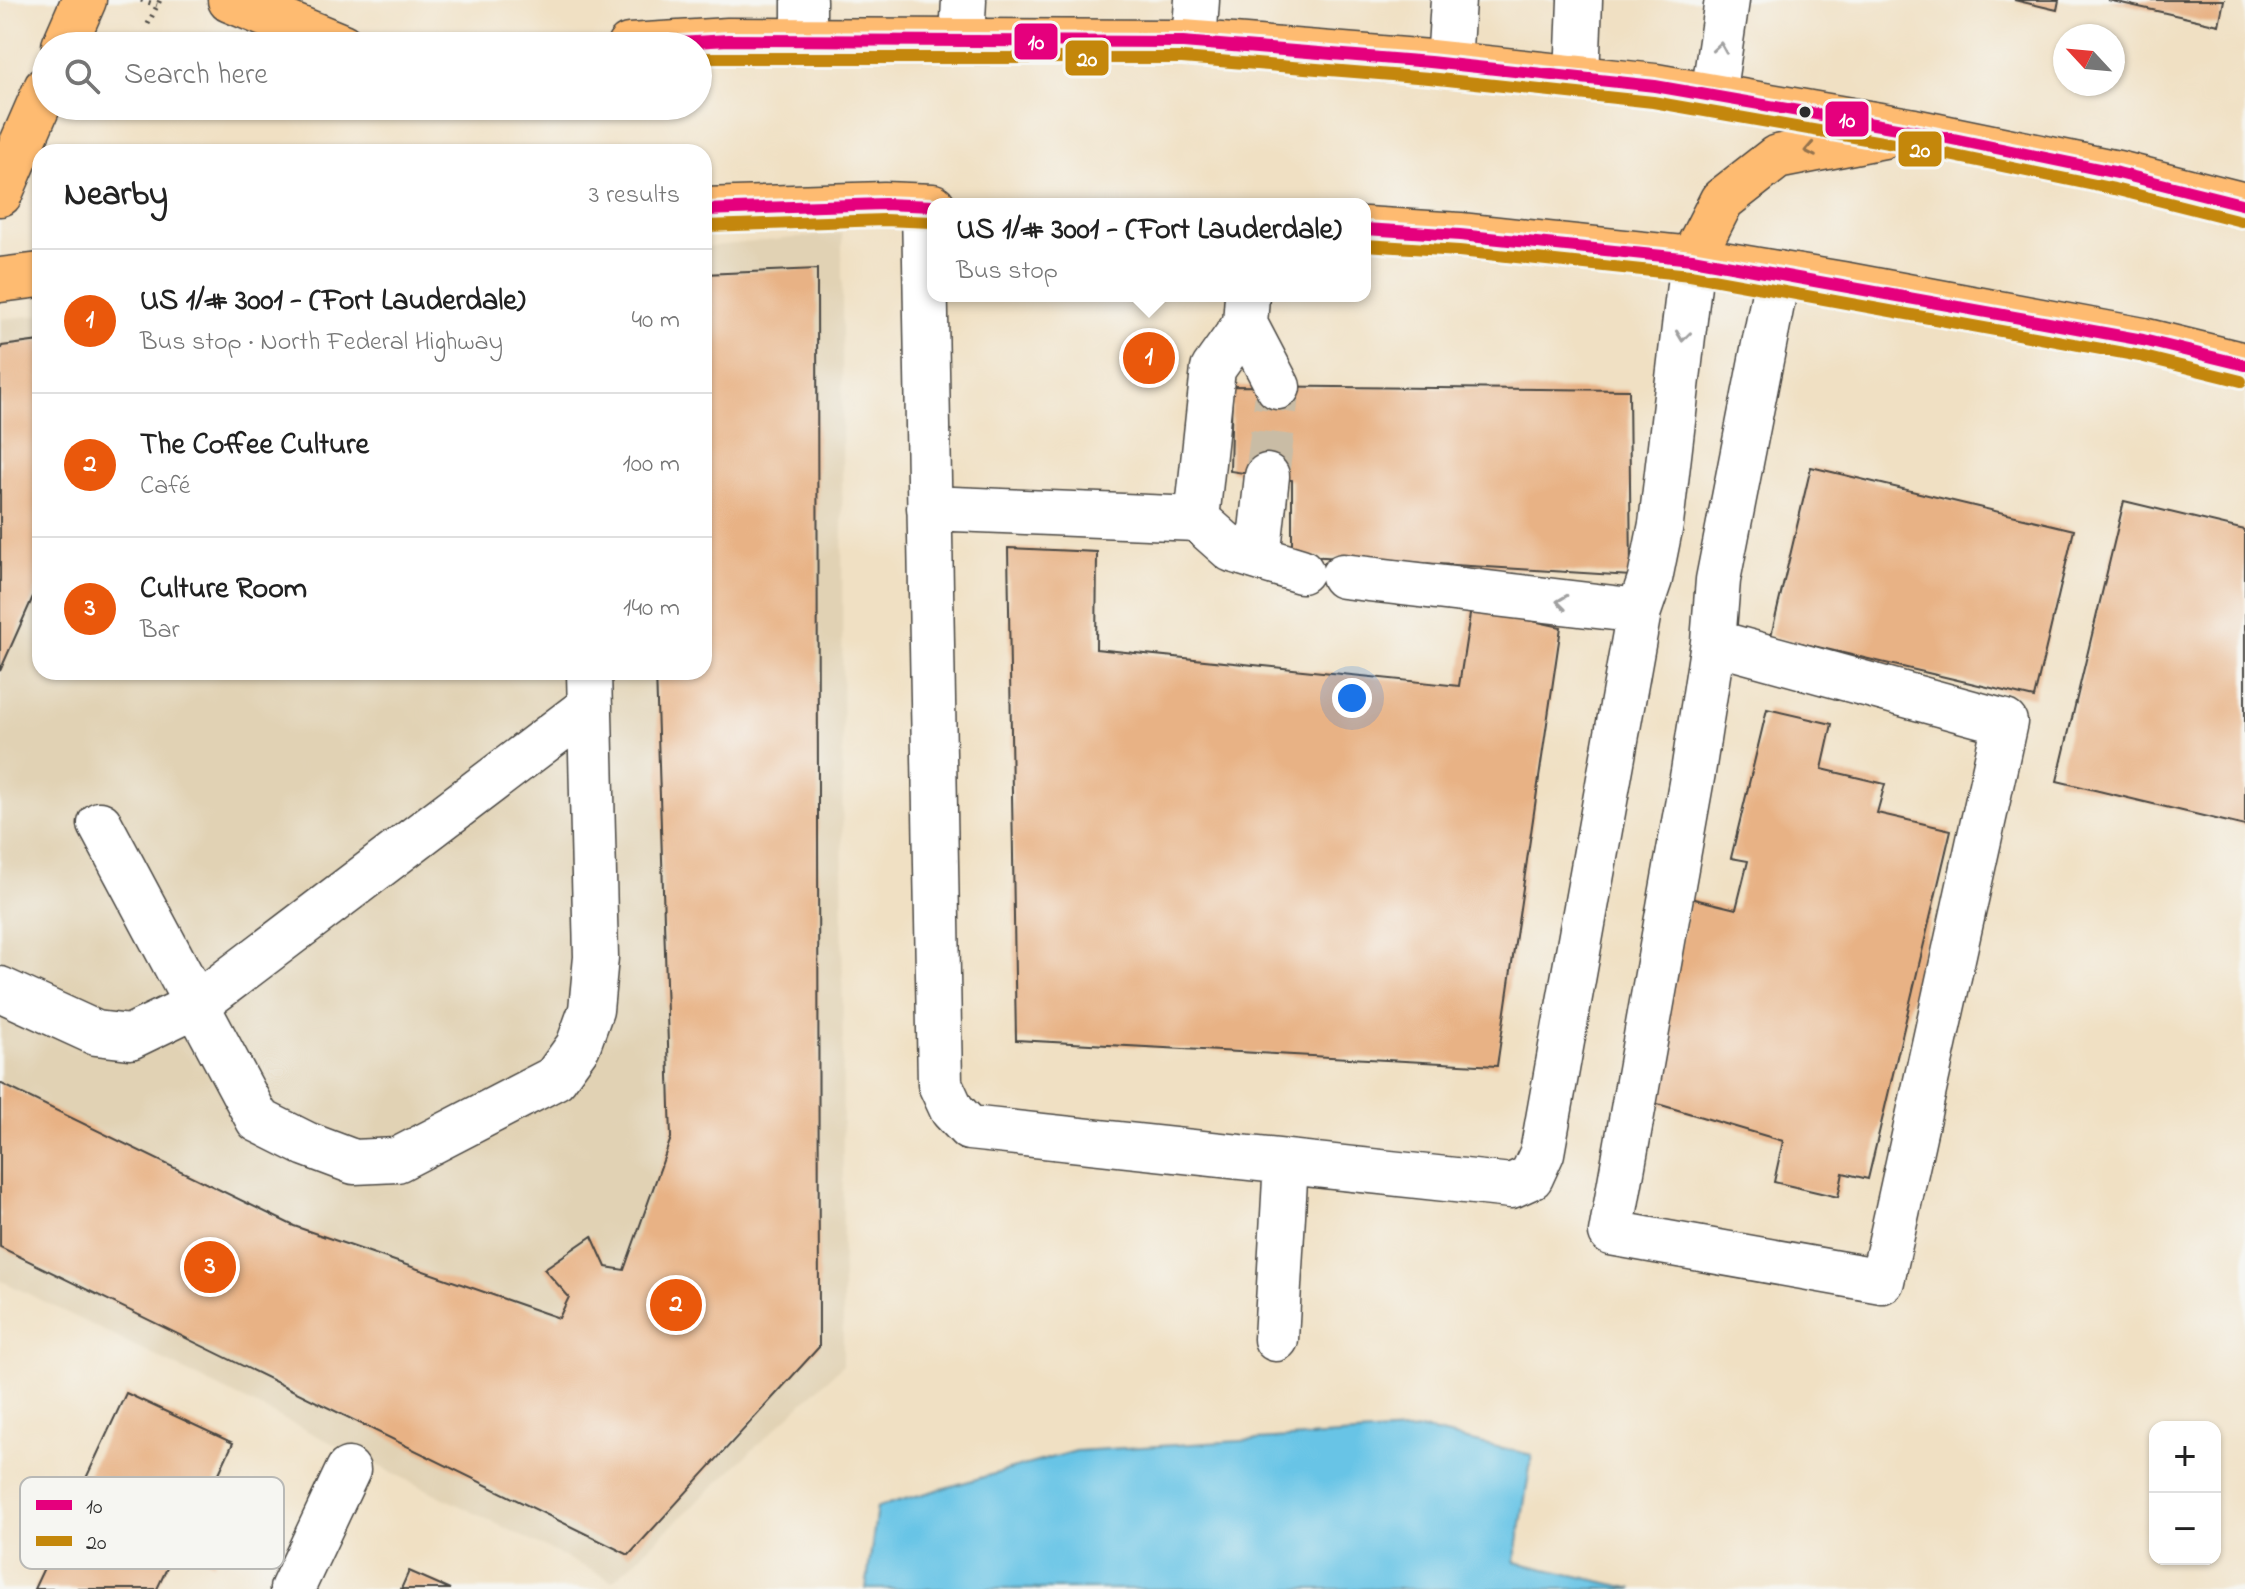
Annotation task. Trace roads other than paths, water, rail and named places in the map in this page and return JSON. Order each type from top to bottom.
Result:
[{"type":"main road","points":[[70,32],[84,0]]},
{"type":"main road","points":[[230,0],[308,32]]},
{"type":"main road","points":[[712,41],[728,40],[804,20],[963,20],[1655,86],[1914,131],[2118,173],[2245,205]]},
{"type":"main road","points":[[0,194],[32,103]]},
{"type":"main road","points":[[1692,259],[1722,200],[1777,157],[1914,131]]},
{"type":"main road","points":[[712,210],[884,204],[927,206]]},
{"type":"main road","points":[[1371,229],[1692,259],[2143,340],[2245,365]]},
{"type":"main road","points":[[0,280],[32,276]]},
{"type":"lane","points":[[1194,43],[1197,0]]},
{"type":"lane","points":[[1449,64],[1453,0]]},
{"type":"lane","points":[[1577,78],[1580,0]]},
{"type":"lane","points":[[1713,96],[1727,0]]},
{"type":"lane","points":[[928,302],[940,1084],[952,1110],[969,1128],[1511,1186],[1531,1177],[1542,1153],[1639,611],[1650,579],[1661,524],[1692,259]]},
{"type":"lane","points":[[1713,642],[2005,722],[1882,1281],[1611,1233],[1693,772],[1713,642],[1718,580],[1778,273]]},
{"type":"lane","points":[[1197,519],[1213,369],[1246,310]]},
{"type":"lane","points":[[1246,310],[1278,387]]},
{"type":"lane","points":[[1258,558],[1267,476]]},
{"type":"lane","points":[[929,508],[1197,519],[1232,550],[1322,573],[1639,611]]},
{"type":"lane","points":[[0,989],[96,1033],[130,1037],[196,1005],[589,689]]},
{"type":"lane","points":[[100,824],[258,1120],[306,1144],[354,1162],[397,1160],[555,1078],[578,1046],[591,1010],[595,971],[589,689]]},
{"type":"lane","points":[[1276,1339],[1286,1162]]},
{"type":"lane","points":[[292,1589],[348,1470]]},
{"type":"water","points":[[1423,1430],[1532,1455],[1515,1562],[1634,1589],[866,1589],[877,1507],[1076,1451]]},
{"type":"tunnel","points":[[1267,476],[1278,387]]},
{"type":"place","name":"US 1/# 3001 - (Fort Lauderdale)","points":[[1149,358]]},
{"type":"place","name":"Culture Room","points":[[210,1267]]},
{"type":"place","name":"The Coffee Culture","points":[[676,1305]]}]
